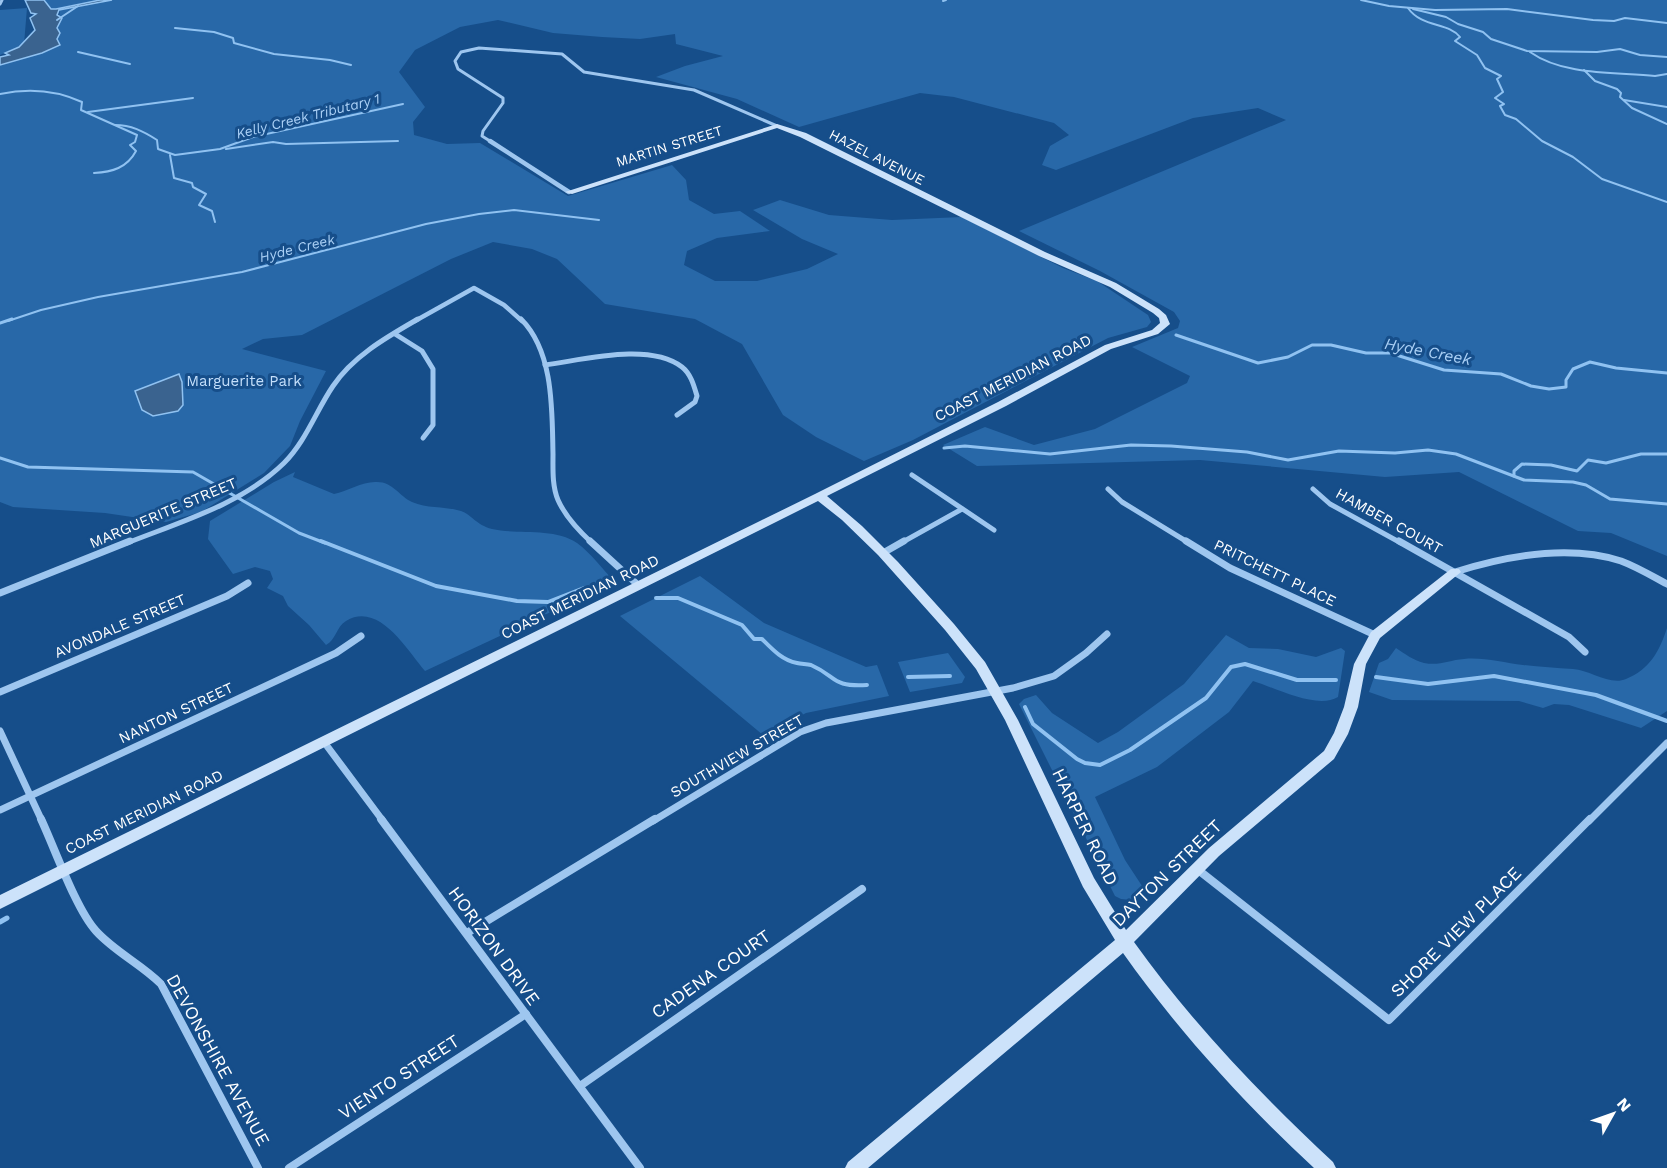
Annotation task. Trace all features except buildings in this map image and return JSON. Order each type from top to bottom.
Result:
[{"type":"street","name":"HAZEL AVENUE","points":[[569,192],[483,138],[483,130],[503,103],[503,98],[454,64],[461,52],[474,48],[555,53],[569,57],[574,66],[589,74],[700,92],[803,135],[1024,245],[1105,281],[1163,317]]},
{"type":"street","name":"MARTIN STREET","points":[[569,192],[777,126]]},
{"type":"street","name":"MARGUERITE STREET","points":[[0,593],[222,505],[265,479],[298,448],[342,374],[369,350],[474,288],[524,322],[538,343],[545,365]]},
{"type":"street","name":"COAST MERIDIAN ROAD","points":[[0,902],[819,496],[1002,404],[1108,347],[1158,331],[1165,324],[1163,317]]},
{"type":"street","points":[[396,334],[422,351],[433,369],[433,425],[423,438]]},
{"type":"street","points":[[638,585],[570,519],[559,502],[554,486],[545,365],[639,355],[669,360],[685,369],[697,396],[694,402],[677,415]]},
{"type":"street","points":[[912,475],[994,530]]},
{"type":"street","name":"PRITCHETT PLACE","points":[[1108,489],[1122,502],[1230,568],[1376,635]]},
{"type":"street","name":"HAMBER COURT","points":[[1313,489],[1330,504],[1569,637],[1585,651]]},
{"type":"street","name":"HARPER ROAD","points":[[819,496],[848,518],[947,623],[997,692],[1086,876],[1124,941],[1158,990],[1209,1051],[1251,1096],[1327,1168]]},
{"type":"street","points":[[883,553],[962,509]]},
{"type":"street","points":[[1455,572],[1515,556],[1564,555],[1612,560],[1667,584]]},
{"type":"street","name":"DAYTON STREET","points":[[854,1168],[1111,955],[1197,869],[1329,755],[1346,722],[1360,664],[1376,635],[1455,572]]},
{"type":"street","name":"AVONDALE STREET","points":[[0,692],[227,596],[248,583]]},
{"type":"street","name":"SOUTHVIEW STREET","points":[[467,933],[800,732],[833,722],[997,692],[1054,676],[1086,653],[1107,634]]},
{"type":"street","name":"NANTON STREET","points":[[0,810],[336,653],[361,636]]},
{"type":"street","name":"DEVONSHIRE AVENUE","points":[[0,731],[83,912],[98,935],[116,951],[147,969],[167,993],[258,1168]]},
{"type":"street","name":"HORIZON DRIVE","points":[[324,742],[640,1168]]},
{"type":"street","name":"SHORE VIEW PLACE","points":[[1197,869],[1389,1020],[1667,743]]},
{"type":"street","name":"CADENA COURT","points":[[580,1086],[862,889]]},
{"type":"street","name":"VIENTO STREET","points":[[289,1168],[526,1014]]},
{"type":"green space","name":"Marguerite Park","points":[[44,0],[100,0],[66,9],[112,0],[1667,0],[1667,556],[1611,533],[1578,531],[1459,472],[1385,477],[1200,460],[977,466],[943,445],[985,427],[1034,445],[1095,429],[1187,383],[1190,376],[1132,347],[1178,328],[1180,321],[1174,312],[1100,271],[1019,231],[1286,120],[1258,108],[1193,118],[1056,170],[1042,165],[1050,146],[1069,135],[1054,123],[954,97],[920,93],[799,127],[737,99],[656,77],[685,66],[723,56],[676,44],[675,34],[640,39],[602,37],[553,33],[498,20],[460,27],[415,50],[399,72],[425,107],[413,122],[414,135],[447,144],[480,143],[568,196],[672,165],[686,180],[689,200],[714,214],[740,211],[770,231],[717,238],[687,251],[684,265],[715,281],[757,281],[807,269],[838,254],[802,239],[753,210],[780,200],[829,215],[892,220],[962,217],[1063,268],[1097,281],[1148,315],[1151,322],[1147,327],[1108,338],[913,440],[864,461],[816,437],[783,415],[742,344],[695,319],[605,304],[557,259],[532,249],[493,242],[451,259],[302,335],[263,339],[242,349],[326,371],[300,421],[290,446],[264,473],[201,512],[166,522],[105,513],[13,507],[0,502],[0,65],[60,45],[57,39],[60,9],[51,9]]},
{"type":"green space","points":[[27,8],[24,44],[0,55],[0,10]]},
{"type":"green space","points":[[295,472],[293,477],[334,494],[366,483],[383,483],[412,502],[461,511],[492,529],[547,533],[568,538],[587,552],[615,582],[425,671],[391,631],[381,622],[370,617],[358,617],[346,621],[326,645],[288,606],[283,596],[267,588],[273,579],[270,571],[255,567],[233,574],[208,539],[210,521],[274,482]]},
{"type":"green space","points":[[700,576],[764,623],[866,667],[877,665],[889,696],[806,713],[763,735],[620,616]]},
{"type":"green space","points":[[1667,628],[1667,711],[1641,728],[1569,705],[1554,704],[1543,708],[1519,701],[1392,700],[1369,692],[1379,663],[1388,659],[1396,648],[1424,663],[1479,659],[1573,669],[1620,681],[1634,675],[1647,665],[1661,645]]},
{"type":"green space","points":[[1226,635],[1249,648],[1278,649],[1316,657],[1341,648],[1345,651],[1338,697],[1319,701],[1308,699],[1253,681],[1229,712],[1157,767],[1095,797],[1125,860],[1144,889],[1131,900],[1121,899],[1115,896],[1019,704],[1024,699],[1036,695],[1052,713],[1098,743],[1118,732],[1184,684]]},
{"type":"green space","points":[[948,653],[965,677],[962,683],[910,692],[898,662]]},
{"type":"shaded area","points":[[25,0],[44,0],[51,9],[56,9],[100,0],[112,0],[59,10],[57,15],[62,18],[57,28],[60,33],[57,39],[60,45],[42,53],[0,65],[0,57],[9,55],[5,53],[19,47],[35,30],[30,18],[36,14],[31,13]]},
{"type":"shaded area","points":[[179,374],[182,382],[183,405],[178,411],[153,416],[142,410],[135,391]]},
{"type":"waterway","points":[[1361,0],[1389,6],[1435,10],[1507,9],[1593,20],[1614,21],[1625,18],[1667,23]]},
{"type":"waterway","points":[[57,20],[78,6]]},
{"type":"waterway","points":[[1408,8],[1420,19],[1455,32],[1460,37],[1455,41],[1477,55],[1485,68],[1501,76],[1497,79],[1503,92],[1495,98],[1504,104],[1500,106],[1505,115],[1516,119],[1542,141],[1573,157],[1602,179],[1667,202]]},
{"type":"waterway","points":[[1413,9],[1446,17],[1458,24],[1483,32],[1491,39],[1527,51],[1597,52],[1620,49],[1640,55],[1667,57]]},
{"type":"waterway","points":[[175,28],[214,32],[233,38],[234,43],[274,54],[330,60],[351,65]]},
{"type":"waterway","points":[[78,52],[130,64]]},
{"type":"waterway","points":[[1530,52],[1543,60],[1585,71]]},
{"type":"waterway","points":[[1585,71],[1655,76],[1667,74]]},
{"type":"waterway","points":[[1585,71],[1595,81],[1617,89],[1621,93],[1620,97],[1632,108],[1667,124]]},
{"type":"waterway","points":[[0,94],[31,91],[62,95],[82,102],[81,110],[137,135],[135,142],[130,145],[136,151],[124,165],[107,172],[94,173]]},
{"type":"waterway","points":[[88,112],[193,98]]},
{"type":"waterway","points":[[1624,100],[1667,107]]},
{"type":"waterway","name":"Kelly Creek Tributary 1","points":[[115,125],[142,131],[157,140],[158,149],[175,155],[220,149],[253,137],[403,104]]},
{"type":"waterway","name":"Kelly Creek Tributary 1","points":[[226,149],[273,142],[286,144],[398,141]]},
{"type":"waterway","points":[[170,155],[174,178],[192,183],[193,187],[206,194],[199,205],[212,211],[215,222]]},
{"type":"waterway","name":"Hyde Creek","points":[[8,321],[41,310],[98,297],[242,272],[426,224],[479,214],[514,210],[599,220]]},
{"type":"waterway","name":"Hyde Creek","points":[[0,323],[12,319]]},
{"type":"waterway","name":"Hyde Creek","points":[[1176,335],[1258,363],[1288,357],[1312,345],[1331,345],[1366,353],[1390,353],[1444,370],[1501,374],[1531,386],[1549,389],[1566,387],[1566,380],[1573,369],[1590,362],[1616,368],[1667,373]]},
{"type":"waterway","points":[[944,448],[965,446],[1050,454],[1131,445],[1171,446],[1247,452],[1288,460],[1339,451],[1395,453],[1428,450],[1456,454],[1524,480],[1573,482],[1586,485],[1610,499],[1667,504]]},
{"type":"waterway","points":[[1514,476],[1514,471],[1522,464],[1551,465],[1577,471],[1588,460],[1606,463],[1641,454],[1667,454]]},
{"type":"waterway","points":[[0,458],[28,467],[193,472],[299,533],[325,543]]},
{"type":"waterway","points":[[321,541],[436,586],[517,601],[548,602],[584,588],[598,587]]},
{"type":"waterway","points":[[656,598],[678,598],[742,625],[754,639],[762,639],[787,659],[811,665],[841,683],[867,685]]},
{"type":"waterway","points":[[1025,707],[1033,724],[1077,759],[1085,763],[1100,765],[1130,750],[1206,698],[1231,667],[1245,664],[1297,680],[1336,680]]},
{"type":"waterway","points":[[908,677],[950,676]]},
{"type":"waterway","points":[[1376,677],[1428,684],[1494,676],[1596,695],[1667,721]]},
{"type":"waterway","points":[[0,922],[7,918]]}]
